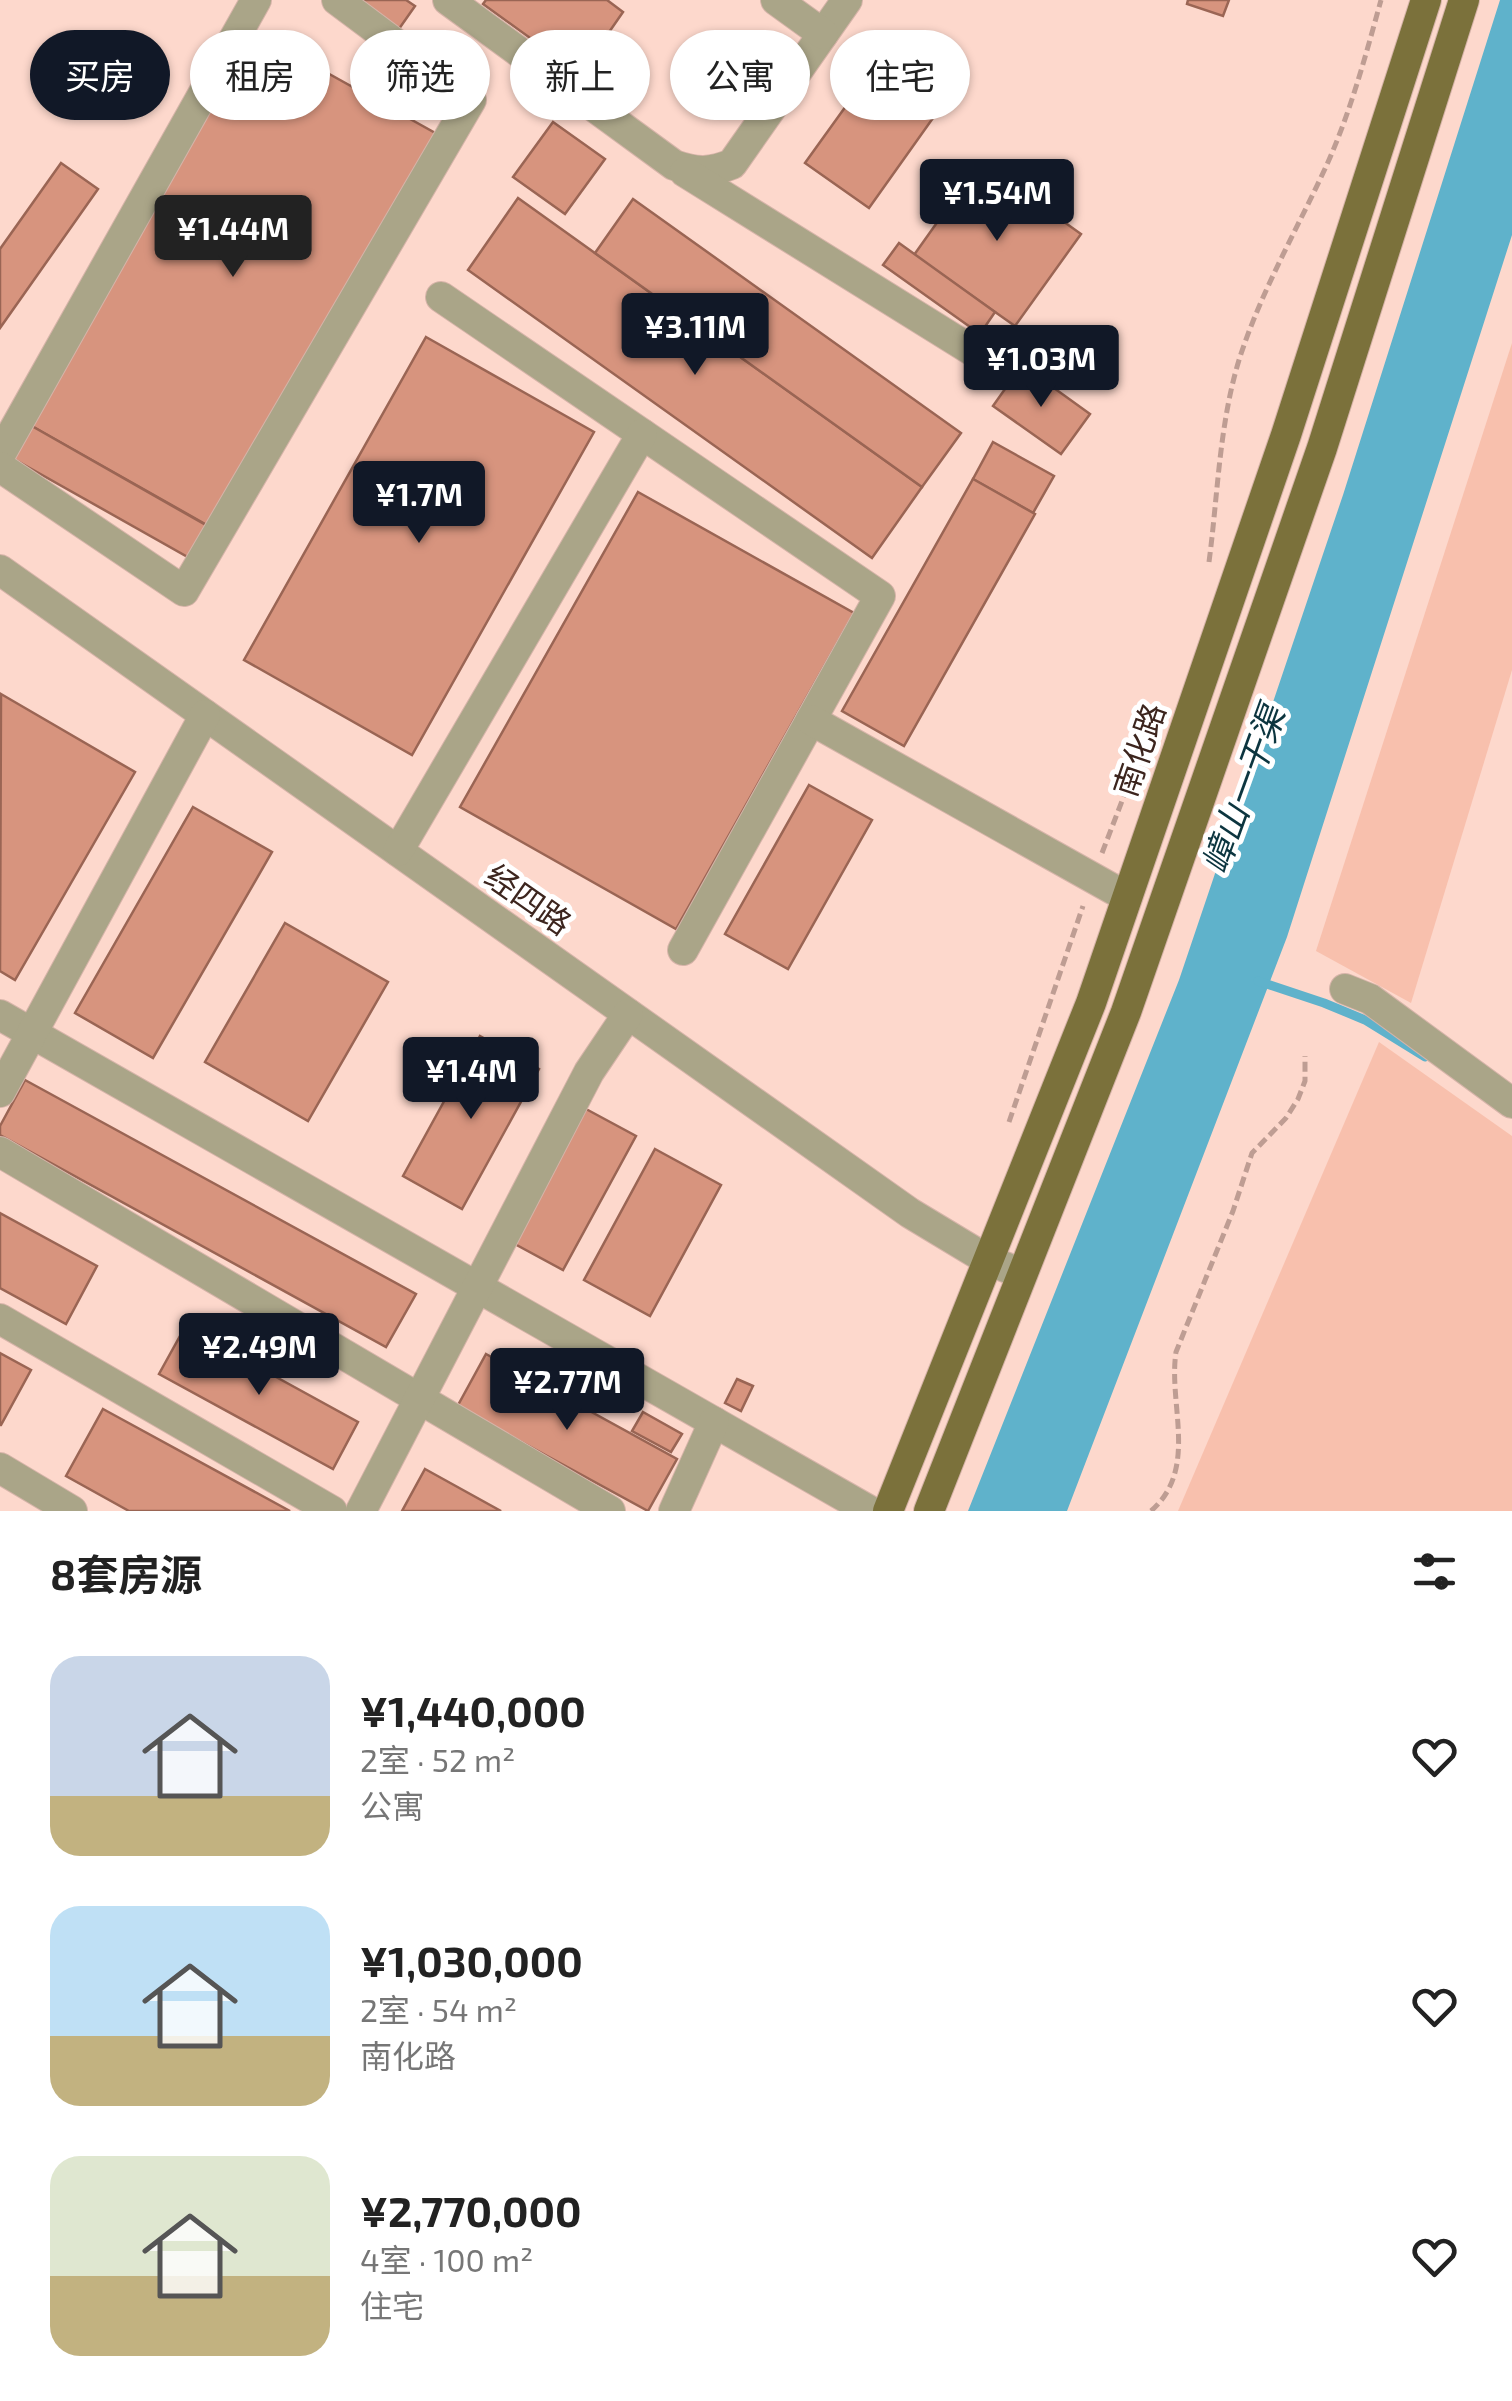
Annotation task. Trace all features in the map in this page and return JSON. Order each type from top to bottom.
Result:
[{"type":"main road","name":"南化路","points":[[888,1511],[1091,1003],[1286,435],[1426,0]]},
{"type":"main road","points":[[930,1511],[1126,1012],[1322,448],[1464,0]]},
{"type":"street","points":[[0,454],[256,0]]},
{"type":"street","points":[[0,466],[184,591],[470,100],[338,0]]},
{"type":"street","points":[[448,0],[674,165],[981,356]]},
{"type":"street","points":[[776,0],[823,34]]},
{"type":"street","points":[[674,165],[695,172],[712,172],[732,164],[847,0]]},
{"type":"street","points":[[442,297],[880,596],[683,950]]},
{"type":"street","points":[[398,851],[642,434]]},
{"type":"street","name":"经四路","points":[[0,570],[910,1213],[988,1260],[1022,1274]]},
{"type":"street","points":[[0,1092],[206,716]]},
{"type":"street","points":[[811,720],[1127,898]]},
{"type":"street","points":[[1345,989],[1370,1000],[1512,1103]]},
{"type":"street","points":[[361,1511],[589,1072],[628,1014]]},
{"type":"street","points":[[0,1015],[870,1511]]},
{"type":"street","points":[[0,1152],[610,1511]]},
{"type":"street","points":[[0,1319],[332,1511]]},
{"type":"street","points":[[674,1511],[714,1422]]},
{"type":"street","points":[[0,1468],[72,1511]]},
{"type":"path","points":[[1207,574],[1223,424],[1239,362],[1260,302],[1324,172],[1344,122],[1382,0]]},
{"type":"path","points":[[1004,1136],[1092,878],[1162,699]]},
{"type":"path","points":[[1152,1511],[1162,1502],[1174,1478],[1179,1456],[1173,1372],[1176,1352],[1252,1153],[1286,1118],[1298,1099],[1304,1081],[1305,1056]]},
{"type":"shaded area","points":[[1512,343],[1512,670],[1411,1003],[1316,951]]},
{"type":"shaded area","points":[[1379,1042],[1512,1136],[1512,1511],[1178,1511]]},
{"type":"water","name":"嶂山一干渠","points":[[1500,0],[1512,0],[1512,235],[1287,937],[1067,1511],[968,1511],[1179,980],[1343,495]]},
{"type":"building","points":[[344,0],[406,0],[415,6],[398,30],[386,30]]},
{"type":"building","points":[[486,0],[607,0],[623,12],[611,30],[519,30],[483,4]]},
{"type":"building","points":[[1188,0],[1229,0],[1223,16],[1187,4]]},
{"type":"building","points":[[330,74],[350,86],[350,120],[412,120],[437,134],[214,529],[30,425],[202,120],[330,120]]},
{"type":"building","points":[[836,120],[932,120],[869,208],[805,163]]},
{"type":"building","points":[[553,122],[605,159],[565,214],[513,177]]},
{"type":"building","points":[[980,162],[1081,234],[1015,326],[914,255]]},
{"type":"building","points":[[61,163],[98,189],[0,328],[0,249]]},
{"type":"building","points":[[518,198],[922,487],[872,558],[468,270]]},
{"type":"building","points":[[633,199],[961,433],[922,487],[595,253]]},
{"type":"building","points":[[899,243],[995,312],[980,334],[883,265]]},
{"type":"building","points":[[426,337],[594,432],[412,755],[244,660]]},
{"type":"building","points":[[1022,365],[1090,414],[1061,454],[993,406]]},
{"type":"building","points":[[30,425],[211,528],[193,560],[12,458]]},
{"type":"building","points":[[993,442],[1054,476],[1033,513],[973,479]]},
{"type":"building","points":[[973,479],[1035,514],[904,746],[842,711]]},
{"type":"building","points":[[638,492],[854,613],[676,929],[460,807]]},
{"type":"building","points":[[1,694],[135,772],[15,980],[0,971]]},
{"type":"building","points":[[809,785],[872,820],[788,969],[725,934]]},
{"type":"building","points":[[193,807],[272,852],[153,1058],[75,1013]]},
{"type":"building","points":[[285,923],[388,982],[308,1121],[205,1062]]},
{"type":"building","points":[[480,1036],[539,1069],[462,1209],[403,1176]]},
{"type":"building","points":[[25,1080],[416,1294],[386,1347],[0,1135],[0,1126]]},
{"type":"building","points":[[586,1109],[636,1136],[563,1270],[513,1243]]},
{"type":"building","points":[[655,1149],[721,1185],[650,1316],[584,1280]]},
{"type":"building","points":[[0,1213],[97,1266],[66,1324],[0,1288]]},
{"type":"building","points":[[185,1327],[358,1422],[333,1469],[159,1374]]},
{"type":"building","points":[[0,1353],[31,1370],[1,1425],[0,1425]]},
{"type":"building","points":[[486,1354],[677,1459],[648,1511],[457,1407]]},
{"type":"building","points":[[737,1379],[753,1386],[741,1411],[725,1403]]},
{"type":"building","points":[[103,1409],[290,1511],[129,1511],[66,1476]]},
{"type":"building","points":[[643,1412],[682,1434],[671,1452],[632,1431]]},
{"type":"building","points":[[425,1469],[501,1511],[402,1511]]},
{"type":"waterway","points":[[1258,981],[1365,1020],[1425,1057]]}]
